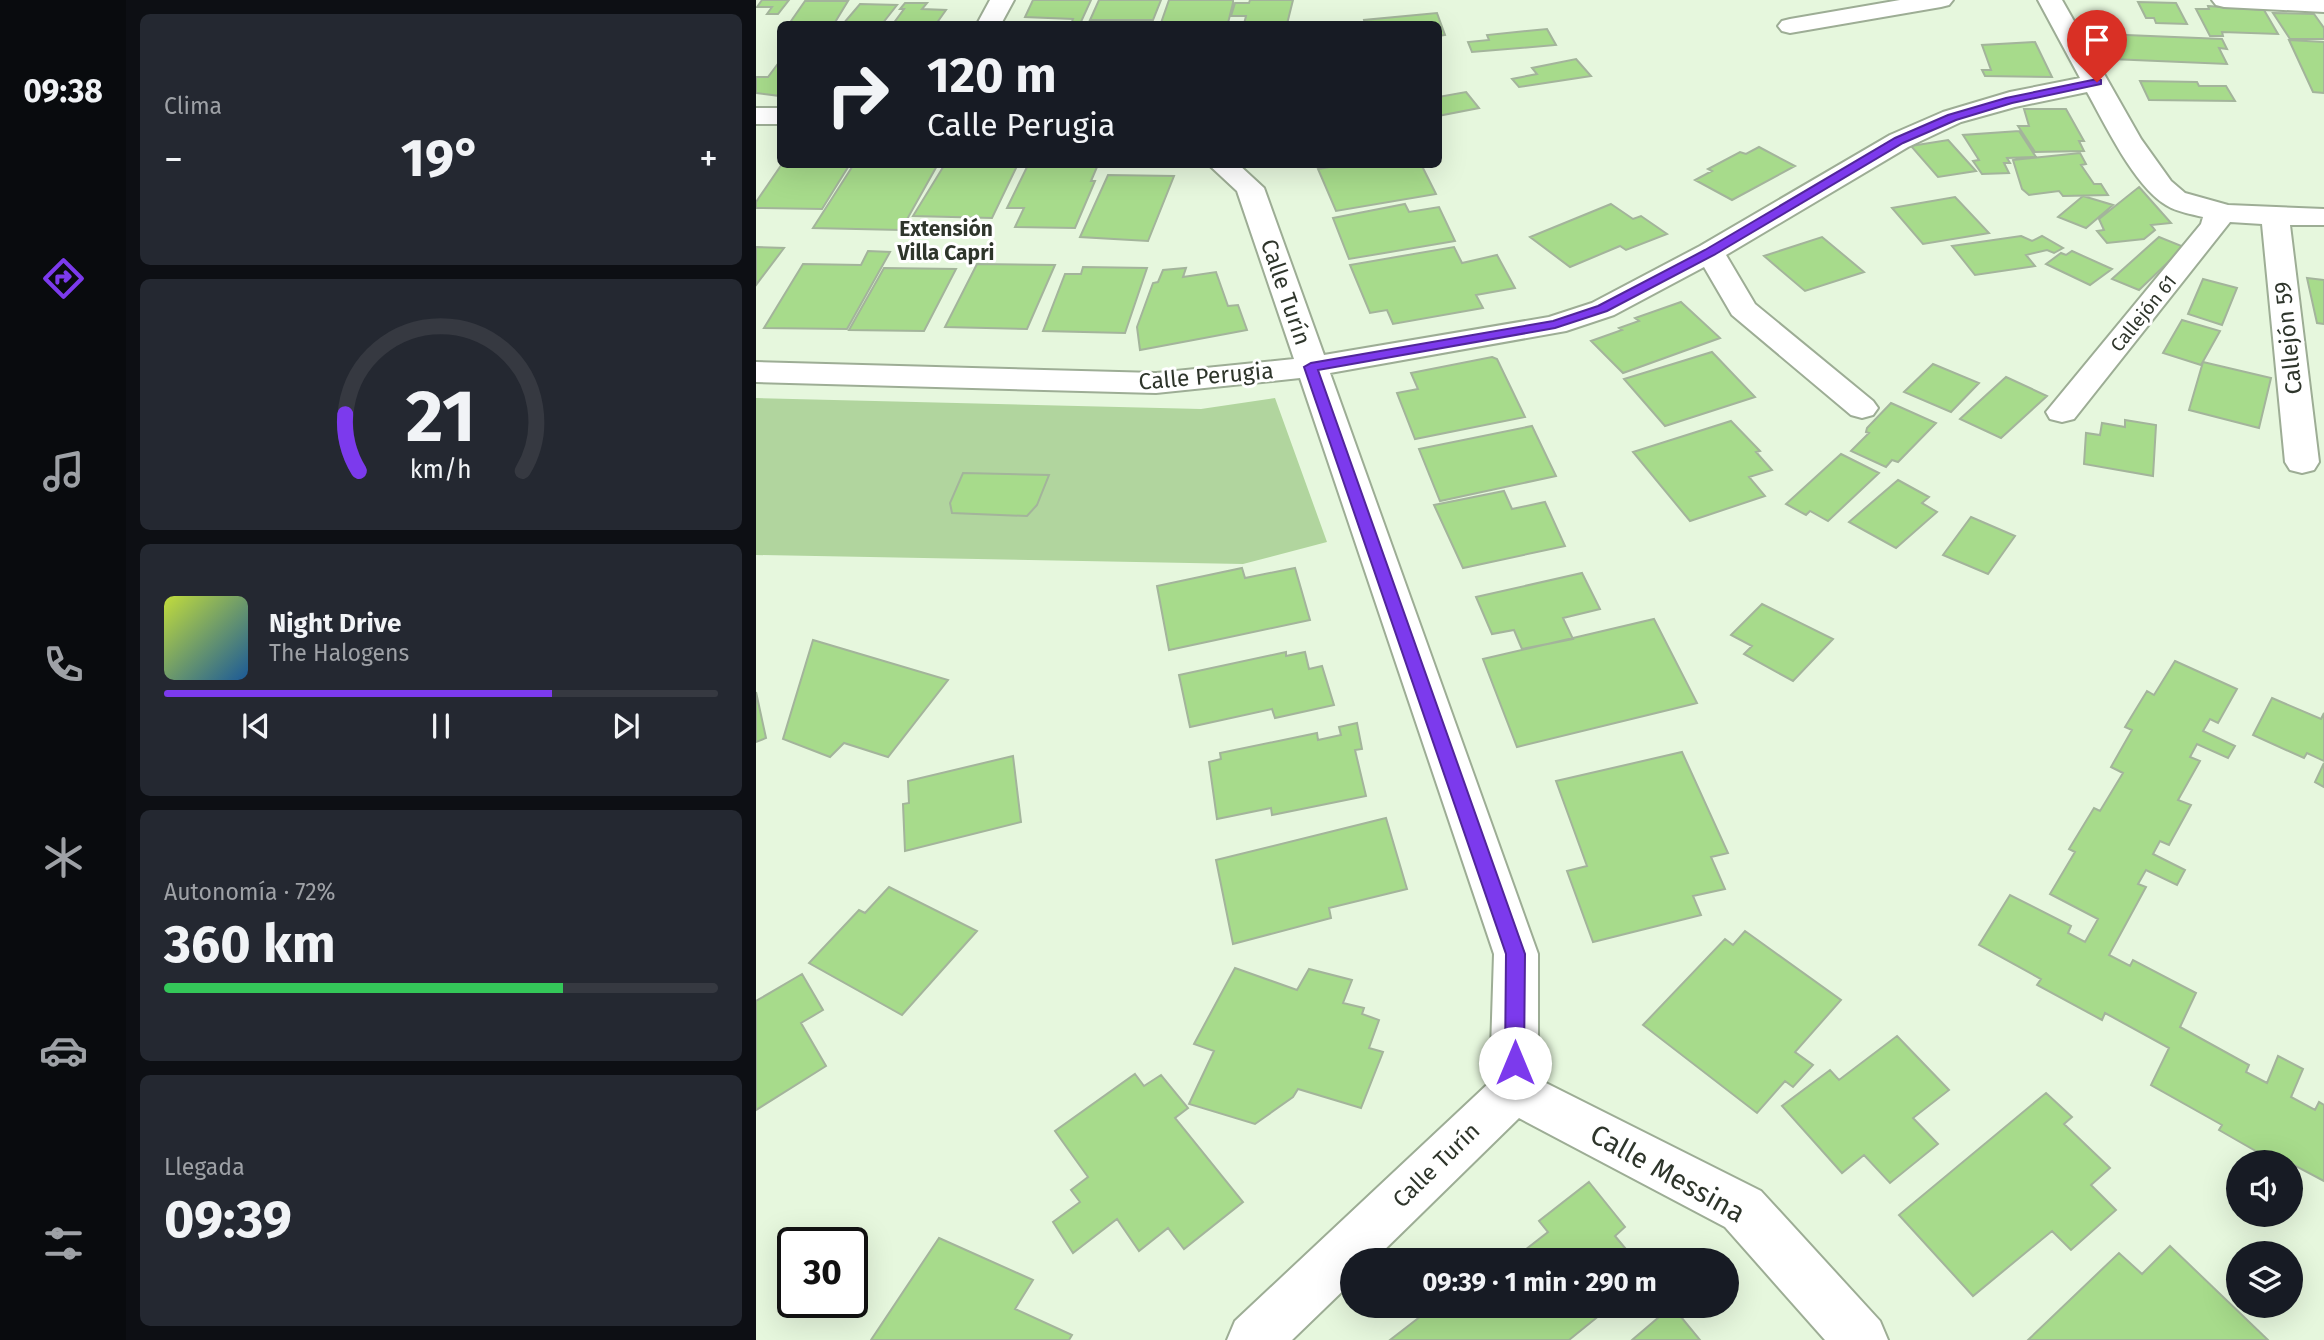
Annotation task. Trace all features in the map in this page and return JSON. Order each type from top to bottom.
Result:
[{"type":"street","points":[[991,21],[1002,0]]},
{"type":"street","points":[[1790,26],[1941,0]]},
{"type":"street","points":[[2050,0],[2143,166],[2174,199],[2218,211],[2324,217]]},
{"type":"street","points":[[2224,0],[2324,5]]},
{"type":"street","name":"Calle Perugia","points":[[756,372],[1156,383],[1311,367],[1555,324],[1602,309],[1710,252],[1899,141],[1952,117],[2010,100],[2097,82]]},
{"type":"street","points":[[756,116],[777,116]]},
{"type":"street","name":"Calle Turín","points":[[1226,168],[1250,188],[1516,954],[1514,1091],[1254,1340]]},
{"type":"street","name":"Callejón 61","points":[[2062,412],[2216,225],[2218,211]]},
{"type":"street","name":"Callejón 59","points":[[2274,214],[2302,462]]},
{"type":"street","points":[[1710,252],[1743,309],[1862,408]]},
{"type":"street","name":"Calle Messina","points":[[1514,1091],[1743,1209],[1861,1340]]},
{"type":"green space","points":[[756,398],[1201,409],[1275,398],[1327,542],[1243,564],[756,555]]},
{"type":"building","points":[[762,0],[789,0],[778,14],[767,14],[772,7],[757,7]]},
{"type":"building","points":[[1033,0],[1091,0],[1081,21],[1025,17]]},
{"type":"building","points":[[1099,0],[1161,0],[1153,20],[1090,20]]},
{"type":"building","points":[[1169,0],[1233,0],[1228,21],[1162,21]]},
{"type":"building","points":[[1250,0],[1293,0],[1288,21],[1245,21],[1246,16],[1231,16],[1235,3],[1249,3]]},
{"type":"building","points":[[805,1],[848,1],[836,21],[791,21]]},
{"type":"building","points":[[2138,2],[2176,3],[2187,24],[2156,23],[2154,18],[2146,18]]},
{"type":"building","points":[[905,3],[927,3],[922,9],[946,10],[938,21],[895,21],[904,9],[900,9]]},
{"type":"building","points":[[860,4],[897,5],[884,21],[846,21]]},
{"type":"building","points":[[2208,6],[2264,10],[2278,34],[2222,32],[2223,36],[2210,36],[2196,9],[2209,9]]},
{"type":"building","points":[[1437,13],[1440,21],[1364,21]]},
{"type":"building","points":[[2273,13],[2314,14],[2324,28],[2324,39],[2290,39]]},
{"type":"building","points":[[1547,29],[1556,45],[1472,52],[1468,42],[1489,40],[1487,35]]},
{"type":"building","points":[[2102,34],[2222,39],[2227,49],[2219,48],[2227,64],[2111,59]]},
{"type":"building","points":[[2289,40],[2324,42],[2324,93],[2313,92]]},
{"type":"building","points":[[2035,42],[2052,77],[1985,76],[1982,70],[1991,70],[1982,45]]},
{"type":"building","points":[[1576,59],[1591,76],[1519,87],[1512,79],[1537,74],[1532,68]]},
{"type":"building","points":[[777,65],[777,96],[756,93],[756,77],[768,77]]},
{"type":"building","points":[[2140,81],[2197,82],[2199,86],[2226,86],[2235,101],[2149,100]]},
{"type":"building","points":[[1466,92],[1479,108],[1442,115],[1442,96]]},
{"type":"building","points":[[2024,109],[2066,109],[2084,141],[2079,141],[2084,151],[2035,152],[2018,126],[2029,126]]},
{"type":"building","points":[[2019,131],[2036,157],[2007,158],[2010,163],[2004,163],[2009,173],[1982,174],[1973,161],[1979,160],[1963,135]]},
{"type":"building","points":[[1948,140],[1976,171],[1938,177],[1911,146]]},
{"type":"building","points":[[1759,147],[1795,166],[1732,200],[1695,180],[1712,171],[1708,169],[1740,152],[1746,154]]},
{"type":"building","points":[[2080,153],[2086,164],[2081,165],[2094,184],[2101,184],[2108,195],[2063,196],[2059,191],[2029,195],[2022,189],[2013,160]]},
{"type":"building","points":[[779,168],[848,168],[822,209],[756,208],[756,202]]},
{"type":"building","points":[[851,168],[936,168],[901,230],[813,228]]},
{"type":"building","points":[[943,168],[1016,168],[992,218],[913,216]]},
{"type":"building","points":[[1027,168],[1097,168],[1091,181],[1095,181],[1075,228],[1015,227],[1024,208],[1007,208]]},
{"type":"building","points":[[1423,168],[1436,194],[1336,211],[1318,169]]},
{"type":"building","points":[[1108,175],[1174,176],[1148,241],[1080,237]]},
{"type":"building","points":[[2139,187],[2171,223],[2151,225],[2155,230],[2144,239],[2107,243],[2097,231],[2104,230],[2099,219]]},
{"type":"building","points":[[2083,196],[2113,205],[2086,228],[2058,217]]},
{"type":"building","points":[[1955,197],[1989,233],[1923,244],[1892,208]]},
{"type":"building","points":[[1405,204],[1409,212],[1439,207],[1455,241],[1349,259],[1333,218]]},
{"type":"building","points":[[1611,204],[1633,219],[1641,216],[1667,234],[1626,250],[1620,246],[1570,267],[1530,237]]},
{"type":"building","points":[[2021,236],[2032,241],[2042,236],[2063,248],[2054,253],[2047,250],[2026,255],[2035,266],[1975,275],[1952,246]]},
{"type":"building","points":[[1822,237],[1864,272],[1805,291],[1764,256]]},
{"type":"building","points":[[2159,237],[2184,247],[2139,290],[2112,279]]},
{"type":"building","points":[[756,247],[784,248],[756,285]]},
{"type":"building","points":[[1454,247],[1462,263],[1497,255],[1515,288],[1476,295],[1483,308],[1393,324],[1387,310],[1370,313],[1350,265]]},
{"type":"building","points":[[868,251],[890,252],[847,329],[764,328],[803,264],[861,265]]},
{"type":"building","points":[[2072,251],[2112,269],[2090,285],[2046,264],[2061,253],[2066,255]]},
{"type":"building","points":[[977,264],[1055,265],[1027,329],[945,327]]},
{"type":"building","points":[[1083,267],[1147,268],[1125,333],[1043,331],[1065,274],[1081,274]]},
{"type":"building","points":[[884,268],[956,269],[924,331],[849,330]]},
{"type":"building","points":[[1186,268],[1183,277],[1216,272],[1228,306],[1238,305],[1247,330],[1140,350],[1137,327],[1153,283],[1158,282],[1163,270]]},
{"type":"building","points":[[2307,278],[2324,280],[2324,324],[2317,323]]},
{"type":"building","points":[[2203,279],[2237,288],[2222,325],[2188,314]]},
{"type":"building","points":[[1681,302],[1720,338],[1623,373],[1591,341],[1639,321],[1635,318]]},
{"type":"building","points":[[2182,320],[2220,331],[2201,365],[2163,353]]},
{"type":"building","points":[[1712,352],[1755,397],[1665,426],[1624,379]]},
{"type":"building","points":[[1492,357],[1497,359],[1525,417],[1415,439],[1397,393],[1418,389],[1411,373]]},
{"type":"building","points":[[2203,362],[2271,378],[2259,428],[2189,410]]},
{"type":"building","points":[[1933,364],[1979,383],[1951,412],[1904,392]]},
{"type":"building","points":[[2006,377],[2047,396],[2001,438],[1960,419]]},
{"type":"building","points":[[1891,403],[1936,423],[1898,462],[1892,460],[1886,467],[1851,451],[1869,433],[1866,432],[1867,428]]},
{"type":"building","points":[[2125,420],[2156,425],[2153,476],[2084,464],[2086,433],[2100,435],[2102,423],[2125,427]]},
{"type":"building","points":[[1731,421],[1760,451],[1756,452],[1772,470],[1749,477],[1765,496],[1690,521],[1633,452]]},
{"type":"building","points":[[1532,426],[1556,476],[1440,501],[1419,449]]},
{"type":"building","points":[[1841,454],[1879,473],[1828,521],[1810,511],[1806,515],[1786,504]]},
{"type":"building","points":[[963,473],[1049,475],[1037,505],[1027,516],[952,513],[950,503]]},
{"type":"building","points":[[1898,480],[1929,497],[1922,503],[1937,512],[1896,548],[1849,522]]},
{"type":"building","points":[[1504,491],[1512,509],[1545,502],[1565,546],[1463,568],[1434,505]]},
{"type":"building","points":[[1971,517],[2015,536],[1988,574],[1943,555]]},
{"type":"building","points":[[1242,568],[1245,578],[1295,568],[1310,620],[1169,650],[1157,586]]},
{"type":"building","points":[[1582,573],[1600,609],[1563,618],[1573,639],[1522,649],[1514,630],[1492,634],[1476,597]]},
{"type":"building","points":[[1762,604],[1833,639],[1793,681],[1744,654],[1752,646],[1731,635]]},
{"type":"building","points":[[1654,619],[1697,703],[1517,747],[1483,659]]},
{"type":"building","points":[[813,640],[948,680],[888,757],[844,743],[830,757],[783,739]]},
{"type":"building","points":[[1286,652],[1286,656],[1305,652],[1309,669],[1322,666],[1334,705],[1275,718],[1272,709],[1190,727],[1179,675]]},
{"type":"building","points":[[2175,661],[2237,689],[2218,723],[2210,719],[2203,731],[2235,746],[2228,758],[2197,744],[2190,757],[2200,761],[2178,800],[2191,805],[2169,845],[2160,841],[2153,854],[2185,870],[2177,885],[2146,870],[2138,884],[2146,887],[2109,955],[2130,966],[2133,960],[2196,993],[2180,1027],[2249,1065],[2246,1072],[2267,1083],[2278,1056],[2303,1069],[2291,1097],[2315,1110],[2319,1102],[2324,1105],[2324,1181],[2303,1170],[2303,1150],[2254,1150],[2219,1130],[2222,1125],[2151,1085],[2169,1048],[2105,1013],[2102,1020],[2037,985],[2041,979],[1979,945],[2010,895],[2071,926],[2068,933],[2085,942],[2098,919],[2050,894],[2075,852],[2069,849],[2094,808],[2100,811],[2123,773],[2111,767],[2132,730],[2125,727],[2147,691],[2154,695]]},
{"type":"building","points":[[756,692],[766,738],[756,742]]},
{"type":"building","points":[[2272,698],[2321,719],[2324,713],[2324,761],[2307,753],[2304,758],[2253,735]]},
{"type":"building","points":[[1357,723],[1362,749],[1355,750],[1366,796],[1272,815],[1271,808],[1217,819],[1209,762],[1221,759],[1220,753],[1317,733],[1318,740],[1341,735],[1339,727]]},
{"type":"building","points":[[1682,752],[1728,853],[1711,857],[1725,889],[1693,896],[1701,915],[1593,942],[1567,871],[1587,866],[1556,781]]},
{"type":"building","points":[[1013,756],[1021,822],[905,851],[903,804],[909,803],[908,781]]},
{"type":"building","points":[[2324,763],[2324,787],[2315,782]]},
{"type":"building","points":[[1386,818],[1407,889],[1329,908],[1331,918],[1233,944],[1216,860]]},
{"type":"building","points":[[889,887],[977,931],[902,1015],[809,963],[859,910],[865,913]]},
{"type":"building","points":[[1745,931],[1841,1000],[1795,1052],[1813,1065],[1793,1087],[1785,1081],[1757,1113],[1643,1025],[1725,939],[1733,945]]},
{"type":"building","points":[[1235,968],[1297,990],[1309,969],[1352,980],[1343,1003],[1364,1008],[1362,1014],[1379,1020],[1369,1048],[1383,1052],[1361,1108],[1298,1089],[1293,1097],[1255,1124],[1189,1104],[1214,1051],[1194,1044]]},
{"type":"building","points":[[802,974],[823,1010],[801,1023],[826,1066],[756,1110],[756,1001]]},
{"type":"building","points":[[1897,1036],[1949,1090],[1913,1118],[1938,1144],[1890,1183],[1864,1155],[1842,1173],[1782,1106],[1830,1070],[1839,1080]]},
{"type":"building","points":[[1135,1074],[1144,1086],[1161,1075],[1188,1108],[1175,1118],[1243,1202],[1184,1249],[1168,1228],[1139,1251],[1117,1219],[1073,1253],[1053,1222],[1080,1202],[1071,1190],[1088,1177],[1055,1131]]},
{"type":"building","points":[[2046,1093],[2072,1117],[2064,1124],[2110,1168],[2091,1185],[2116,1210],[2071,1250],[2052,1231],[1973,1296],[1899,1215]]},
{"type":"building","points":[[1589,1182],[1625,1227],[1615,1236],[1625,1248],[1527,1248],[1548,1232],[1539,1221]]},
{"type":"building","points":[[939,1238],[1033,1280],[1015,1309],[1072,1335],[1069,1340],[871,1340]]},
{"type":"building","points":[[2170,1246],[2226,1300],[2226,1318],[2245,1318],[2268,1340],[2028,1340],[2119,1253],[2142,1274]]},
{"type":"building","points":[[1418,1318],[1596,1318],[1569,1340],[1390,1340]]},
{"type":"building","points":[[1658,1318],[1682,1318],[1700,1340],[1632,1340]]},
{"type":"district","name":"Extensión Villa Capri","points":[[946,241]]},
{"type":"route","points":[[1515,1063],[1516,954],[1311,367],[1555,324],[1602,309],[1710,252],[1899,141],[1952,117],[2010,100],[2097,82]]}]
